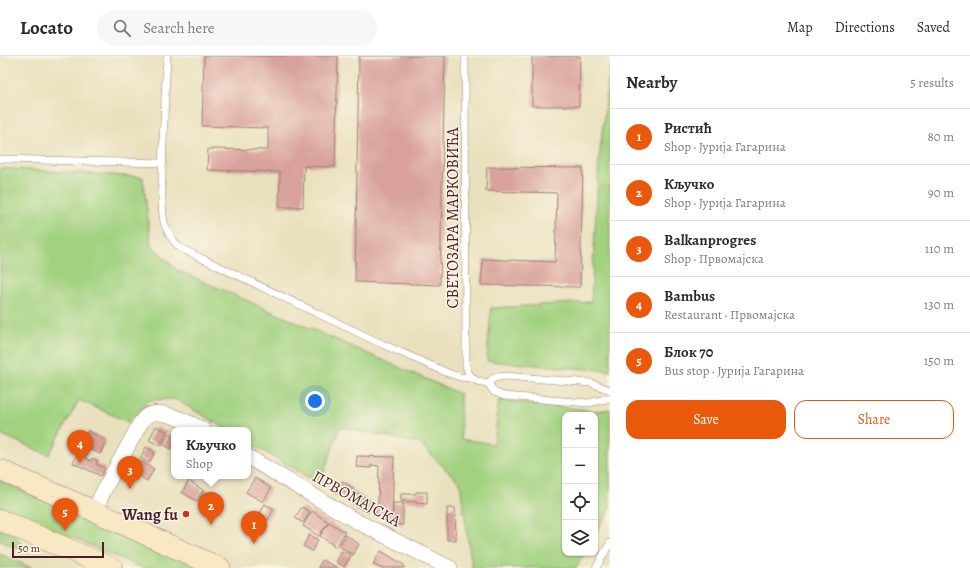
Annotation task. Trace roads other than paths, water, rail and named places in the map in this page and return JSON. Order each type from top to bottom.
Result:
[{"type":"main road","points":[[0,470],[220,568]]},
{"type":"main road","points":[[0,520],[112,568]]},
{"type":"street","points":[[94,511],[141,422],[147,415],[155,413],[163,414],[182,420],[197,427]]},
{"type":"street","name":"ПРВОМАЈСКА","points":[[251,459],[356,521],[450,568]]},
{"type":"lane","points":[[167,56],[162,163],[162,210],[167,231],[172,240],[180,248],[382,344],[460,377],[472,378],[477,381],[488,383],[494,392],[504,396],[589,403],[610,398]]},
{"type":"lane","name":"СВЕТОЗАРА МАРКОВИЋА","points":[[465,56],[466,366],[472,378]]},
{"type":"lane","points":[[0,159],[162,163]]},
{"type":"lane","points":[[488,383],[494,378],[506,376],[591,382],[610,390]]},
{"type":"lane","points":[[596,568],[610,543]]},
{"type":"place","name":"Bambus","points":[[80,463]]},
{"type":"place","name":"Balkanprogres","points":[[130,489]]},
{"type":"place","name":"Wang fu","points":[[186,514]]},
{"type":"place","name":"Кључко","points":[[211,525]]},
{"type":"place","name":"Блок 70","points":[[65,531]]},
{"type":"place","name":"Ристић","points":[[254,544]]}]
